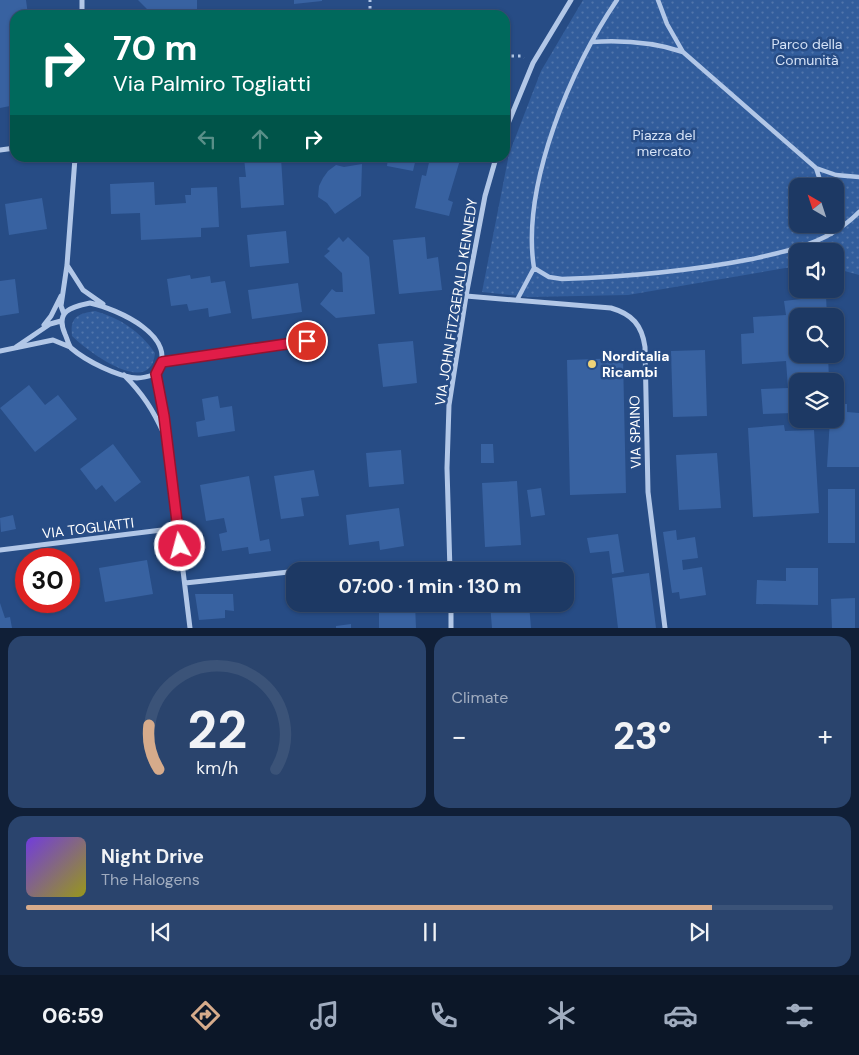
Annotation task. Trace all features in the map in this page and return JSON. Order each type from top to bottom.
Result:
[{"type":"street","points":[[510,119],[533,63],[571,0]]},
{"type":"street","points":[[518,300],[534,268],[532,226],[540,176],[563,106],[592,42],[617,0]]},
{"type":"street","points":[[658,0],[667,24],[684,52],[816,168],[836,175],[859,177]]},
{"type":"street","points":[[592,42],[636,41],[662,45],[684,52]]},
{"type":"street","points":[[64,314],[61,306],[67,265],[75,162]]},
{"type":"street","name":"VIA JOHN FITZGERALD KENNEDY","points":[[450,562],[449,405],[466,296],[485,196],[495,162]]},
{"type":"street","points":[[816,168],[819,178]]},
{"type":"street","points":[[534,268],[549,277],[562,278],[682,271],[771,255],[798,247],[831,234],[859,212]]},
{"type":"street","points":[[67,265],[83,290],[105,306],[145,327],[160,348],[162,362],[156,374],[190,628]]},
{"type":"street","points":[[41,330],[51,316],[64,291]]},
{"type":"street","name":"VIA SPAINO","points":[[466,296],[610,308],[630,316],[640,327],[645,347],[647,485],[665,628]]},
{"type":"street","points":[[70,347],[61,321],[64,314],[76,306],[90,303],[105,306]]},
{"type":"street","points":[[14,349],[50,324],[61,321]]},
{"type":"street","points":[[0,351],[53,340],[70,347],[111,371],[136,378],[156,374]]},
{"type":"street","points":[[162,362],[307,341]]},
{"type":"street","points":[[124,375],[152,408],[165,436]]},
{"type":"street","name":"VIA TOGLIATTI","points":[[0,550],[178,528]]},
{"type":"street","points":[[185,583],[286,572]]},
{"type":"street","points":[[451,612],[451,628]]},
{"type":"path","points":[[510,56],[521,56],[533,63]]},
{"type":"green space","name":"Piazza del mercato","points":[[583,0],[859,0],[859,275],[844,271],[844,243],[789,243],[789,267],[628,295],[529,297],[482,292],[507,162],[510,162],[510,151],[541,71]]},
{"type":"green space","points":[[95,311],[113,317],[129,326],[143,338],[155,353],[151,366],[142,372],[131,372],[104,360],[72,336],[72,324],[76,317]]},
{"type":"building","points":[[0,0],[26,0],[27,10],[10,10],[10,106],[0,108]]},
{"type":"building","points":[[138,0],[197,0],[197,10],[148,10]]},
{"type":"building","points":[[294,0],[322,0],[322,1],[294,4]]},
{"type":"building","points":[[244,162],[281,162],[284,205],[241,208],[239,177],[246,177]]},
{"type":"building","points":[[388,162],[415,162],[413,171],[387,166]]},
{"type":"building","points":[[429,162],[459,162],[448,200],[453,202],[449,216],[415,208],[422,175],[426,176]]},
{"type":"building","points":[[362,164],[361,196],[335,214],[327,203],[318,197],[319,186],[323,178],[336,165],[344,167]]},
{"type":"building","points":[[154,182],[155,205],[186,203],[185,195],[191,195],[191,188],[217,187],[219,227],[201,228],[201,237],[141,240],[140,213],[111,214],[110,184]]},
{"type":"building","points":[[42,198],[47,229],[9,235],[5,204]]},
{"type":"building","points":[[286,231],[289,263],[250,267],[247,235]]},
{"type":"building","points":[[339,237],[343,242],[348,237],[369,257],[375,314],[336,318],[320,304],[332,289],[336,292],[343,292],[342,273],[324,256],[330,251],[327,249]]},
{"type":"building","points":[[425,237],[427,259],[438,257],[442,290],[399,294],[393,240]]},
{"type":"building","points":[[190,275],[191,279],[210,276],[211,283],[225,281],[231,313],[209,317],[208,308],[189,311],[187,304],[171,306],[167,279]]},
{"type":"building","points":[[15,279],[19,313],[0,316],[0,281]]},
{"type":"building","points":[[298,283],[302,312],[252,319],[248,290]]},
{"type":"building","points":[[826,298],[827,308],[789,308],[789,363],[828,363],[829,373],[789,373],[789,413],[763,414],[761,389],[788,388],[786,361],[742,364],[741,334],[754,333],[753,317],[786,315],[784,301]]},
{"type":"building","points":[[413,341],[417,383],[383,387],[378,344]]},
{"type":"building","points":[[705,350],[707,416],[673,417],[671,351]]},
{"type":"building","points":[[623,358],[626,493],[570,495],[567,360]]},
{"type":"building","points":[[29,385],[45,405],[58,395],[77,419],[35,452],[0,408]]},
{"type":"building","points":[[218,396],[220,408],[232,406],[235,431],[198,437],[196,422],[205,420],[202,399]]},
{"type":"building","points":[[844,404],[847,404],[847,412],[859,413],[859,467],[827,467],[829,428],[844,428]]},
{"type":"building","points":[[784,425],[785,431],[814,430],[819,513],[753,517],[748,428]]},
{"type":"building","points":[[113,444],[141,482],[115,502],[102,485],[96,490],[80,469]]},
{"type":"building","points":[[481,444],[493,444],[494,463],[481,463]]},
{"type":"building","points":[[401,450],[404,484],[369,487],[366,453]]},
{"type":"building","points":[[717,453],[721,508],[679,510],[676,455]]},
{"type":"building","points":[[314,470],[319,496],[301,498],[304,516],[281,519],[274,476]]},
{"type":"building","points":[[249,476],[260,541],[269,539],[271,551],[249,554],[248,547],[222,551],[219,534],[227,532],[224,518],[206,521],[200,485]]},
{"type":"building","points":[[517,481],[521,545],[485,547],[482,483]]},
{"type":"building","points":[[541,488],[545,515],[531,517],[527,490]]},
{"type":"building","points":[[828,489],[855,489],[855,543],[828,543]]},
{"type":"building","points":[[399,508],[404,546],[380,550],[379,541],[349,545],[346,515]]},
{"type":"building","points":[[13,515],[16,529],[1,532],[0,518]]},
{"type":"building","points":[[676,530],[677,540],[695,537],[698,558],[682,560],[683,570],[702,567],[706,595],[680,599],[679,592],[672,593],[663,532]]},
{"type":"building","points":[[618,534],[624,572],[612,574],[609,551],[590,553],[587,538]]},
{"type":"building","points":[[147,560],[153,594],[105,602],[99,568]]},
{"type":"building","points":[[786,568],[818,568],[818,605],[756,604],[757,580],[786,581]]},
{"type":"building","points":[[649,573],[656,628],[618,628],[612,578]]},
{"type":"building","points":[[195,594],[233,594],[234,611],[225,610],[225,618],[199,620]]},
{"type":"building","points":[[855,598],[855,628],[832,628],[831,599]]},
{"type":"building","points":[[0,603],[5,618],[10,617],[12,628],[0,628]]},
{"type":"building","points":[[379,612],[415,612],[416,628],[379,628]]},
{"type":"building","points":[[491,612],[530,612],[531,628],[492,628]]},
{"type":"building","points":[[351,624],[351,628],[336,628],[336,626]]},
{"type":"place","name":"Norditalia Ricambi","points":[[592,364]]},
{"type":"route","points":[[180,546],[164,416],[156,374],[162,362],[307,341]]},
{"type":"park label","name":"Parco della Comunità","points":[[807,52]]}]
